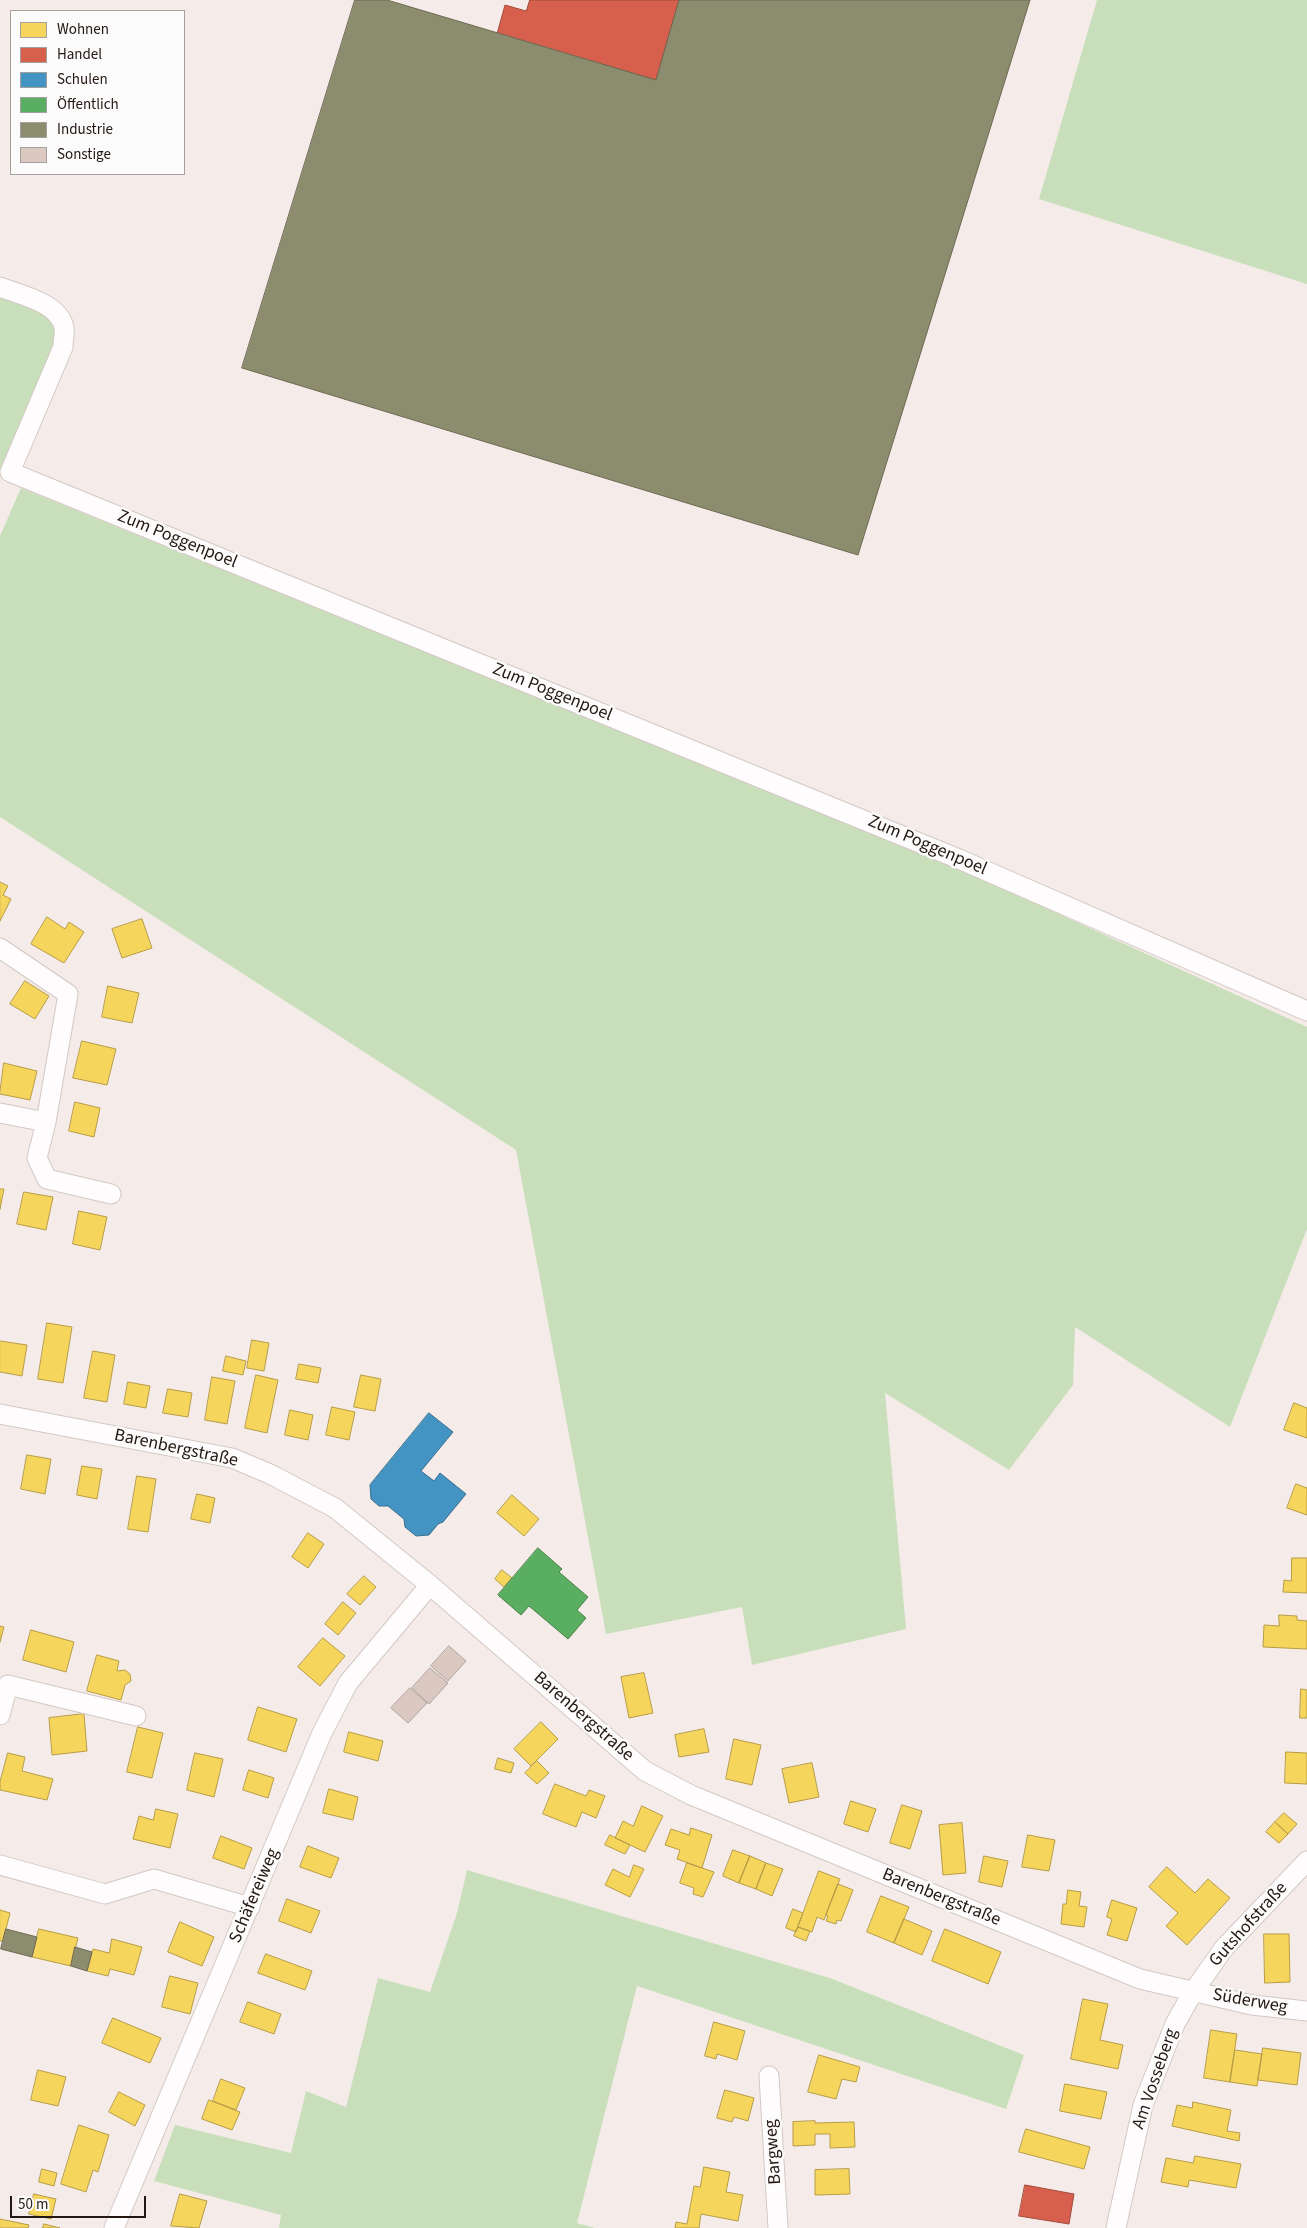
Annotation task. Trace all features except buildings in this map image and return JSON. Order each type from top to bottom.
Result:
[{"type":"street","name":"Zum Poggenpoel","points":[[0,287],[47,305],[57,315],[64,327],[63,347],[10,472],[959,858],[1307,1011]]},
{"type":"street","points":[[0,948],[68,994],[46,1122],[37,1158],[47,1179],[111,1194]]},
{"type":"street","points":[[0,1113],[46,1122]]},
{"type":"street","name":"Barenbergstraße","points":[[0,1414],[232,1458],[270,1474],[335,1508],[430,1585],[645,1771],[691,1795],[1131,1975],[1193,1992]]},
{"type":"street","name":"Schäfereiweg","points":[[114,2228],[322,1733],[348,1683],[430,1585]]},
{"type":"street","points":[[0,1715],[4,1683],[136,1716]]},
{"type":"street","name":"Gutshofstraße","points":[[1193,1992],[1224,1948],[1307,1861]]},
{"type":"street","points":[[0,1865],[105,1894],[154,1879],[250,1907]]},
{"type":"street","name":"Süderweg","points":[[1193,1992],[1252,2005],[1307,2011]]},
{"type":"street","name":"Am Vosseberg","points":[[1116,2228],[1143,2105],[1175,2024],[1193,1992]]},
{"type":"street","name":"Bargweg","points":[[769,2076],[778,2228]]},
{"type":"green space","points":[[1097,0],[1307,0],[1307,284],[1039,199]]},
{"type":"green space","points":[[0,293],[57,320],[58,347],[0,477]]},
{"type":"green space","points":[[21,488],[962,870],[1307,1027],[1307,1229],[1230,1427],[1075,1327],[1073,1385],[1009,1470],[885,1393],[906,1629],[752,1665],[742,1607],[606,1634],[516,1150],[0,817],[0,536]]},
{"type":"green space","points":[[467,1870],[830,1978],[1024,2055],[1006,2109],[637,1986],[577,2223],[595,2228],[279,2228],[281,2215],[154,2181],[175,2125],[291,2153],[306,2091],[346,2107],[378,1978],[430,1992],[457,1913]]}]
